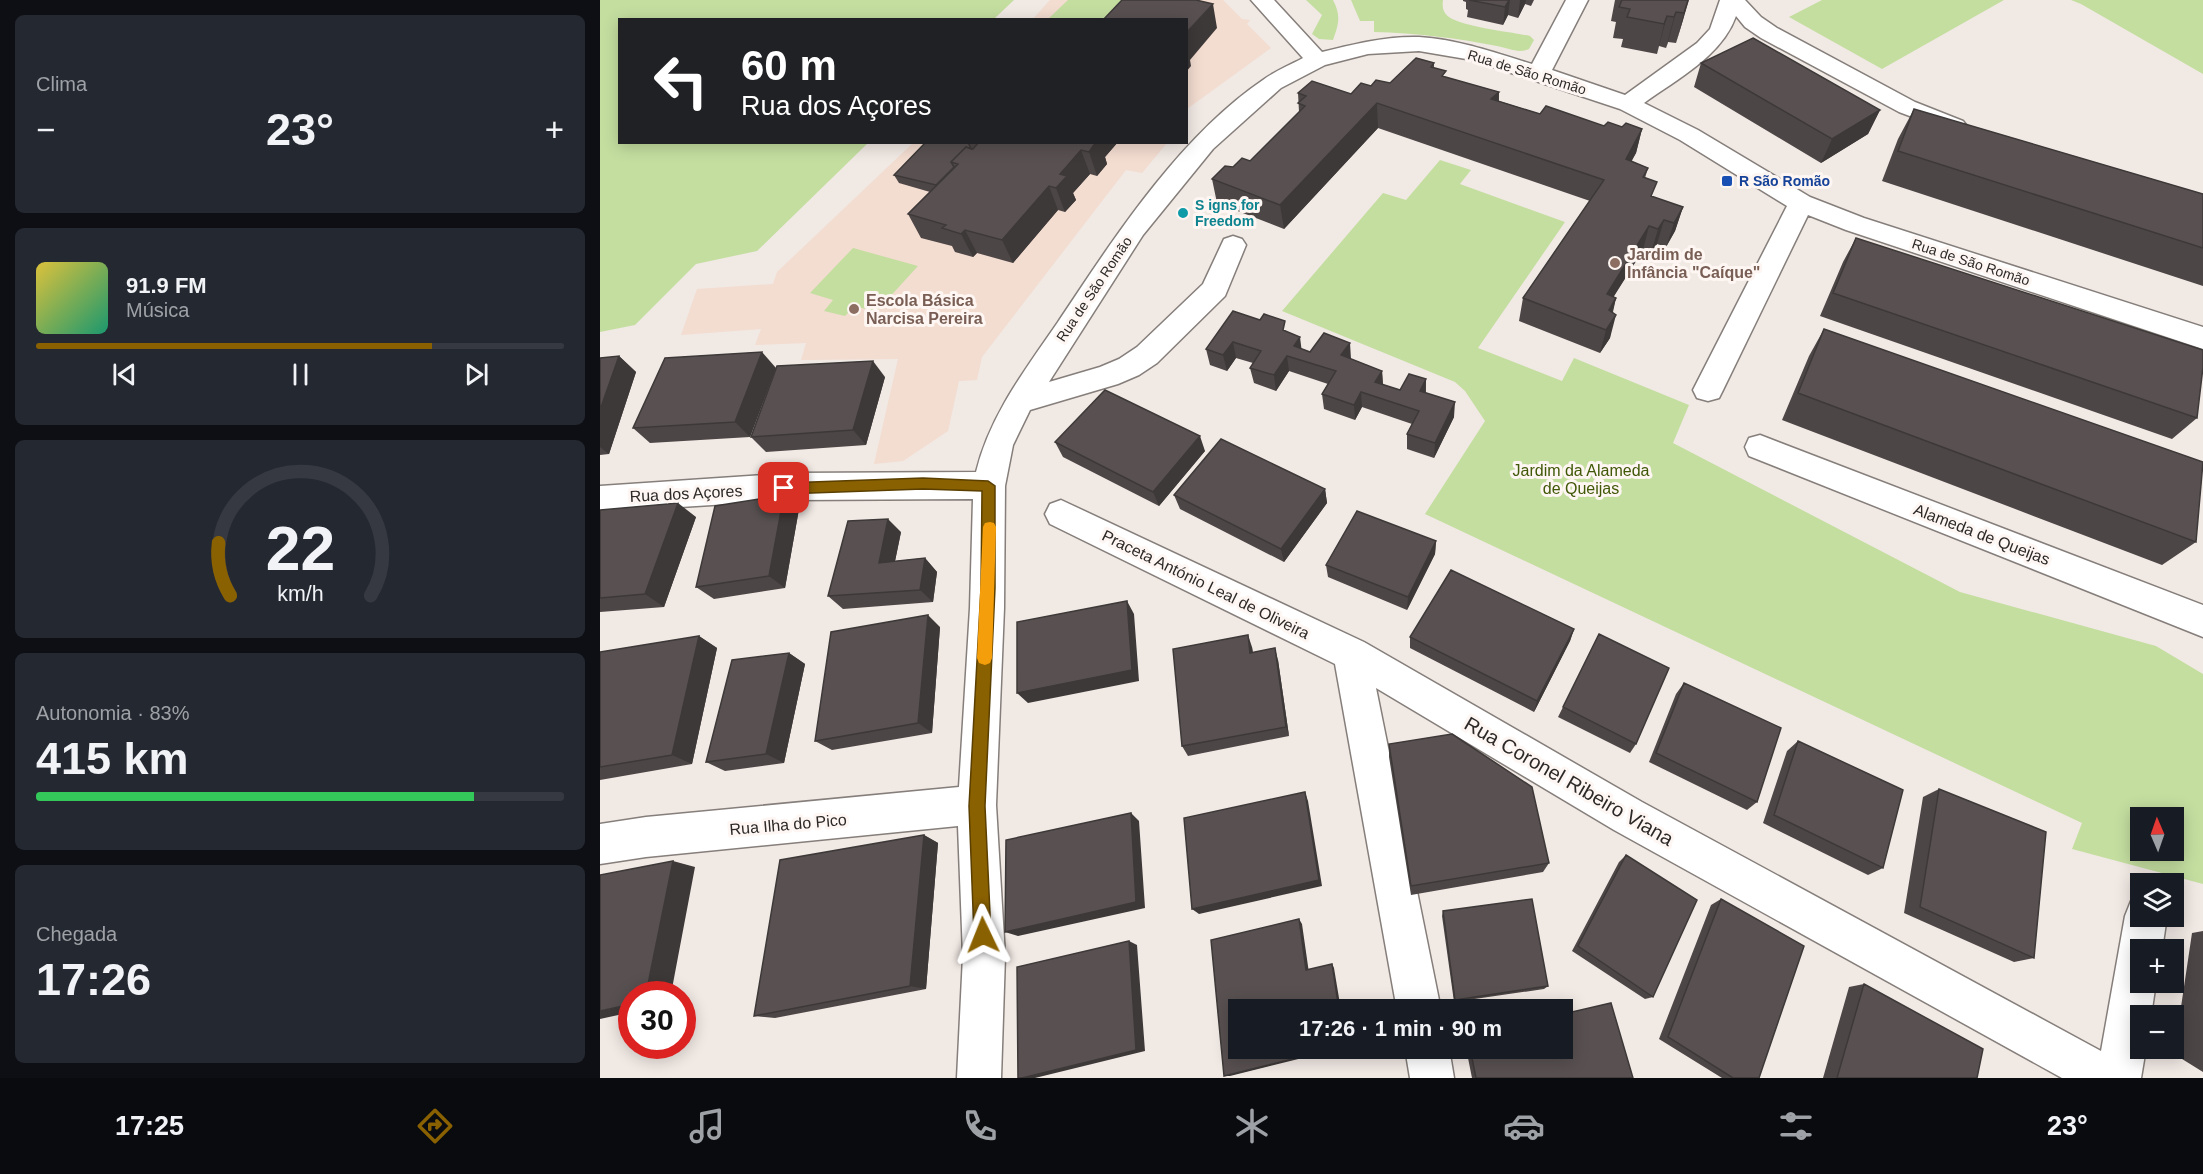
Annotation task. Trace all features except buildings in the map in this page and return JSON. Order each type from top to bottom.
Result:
[{"type":"street","points":[[1262,0],[1317,60]]},
{"type":"street","points":[[1539,73],[1577,0]]},
{"type":"street","points":[[1628,104],[1705,48],[1720,31],[1732,0],[1753,22],[1769,33],[1917,112],[1973,132]]},
{"type":"street","name":"Rua de São Romão","points":[[979,1078],[984,956],[977,806],[989,563],[988,486],[1003,430],[1134,229],[1204,144],[1265,89],[1317,60],[1367,47],[1419,44],[1475,54],[1539,73],[1628,104],[1689,135],[1801,203],[1855,224],[2203,338]]},
{"type":"street","points":[[1708,390],[1801,203]]},
{"type":"street","points":[[1021,400],[1108,376],[1129,368],[1147,355],[1215,289],[1233,245]]},
{"type":"street","name":"Alameda de Queijas","points":[[1760,447],[2203,621]]},
{"type":"street","name":"Rua dos Açores","points":[[600,499],[714,491],[911,484],[988,486]]},
{"type":"street","name":"Praceta António Leal de Oliveira","points":[[1061,514],[1351,654]]},
{"type":"street","points":[[1351,654],[1417,999]]},
{"type":"street","name":"Rua Coronel Ribeiro Viana","points":[[1351,654],[1628,816],[2107,1078]]},
{"type":"street","name":"Rua Ilha do Pico","points":[[600,844],[657,836],[977,806]]},
{"type":"street","points":[[2120,1078],[2134,993]]},
{"type":"street","points":[[1429,1059],[1432,1078]]},
{"type":"shaded area","points":[[1050,0],[1223,0],[1242,19],[1250,20],[1247,24],[1271,48],[1188,108],[1188,18],[1034,18]]},
{"type":"shaded area","name":"Escola Básica Narcisa Pereira","points":[[912,144],[1166,144],[1142,173],[1126,170],[982,357],[977,380],[959,381],[948,431],[903,461],[874,464],[898,359],[801,360],[806,343],[755,345],[761,329],[681,335],[697,289],[773,284],[777,272]]},
{"type":"green space","points":[[600,0],[1014,0],[995,18],[618,18],[618,144],[867,144],[757,251],[696,264],[635,325],[600,332]]},
{"type":"green space","points":[[1068,0],[1152,0],[1134,18],[1049,18]]},
{"type":"green space","points":[[1306,0],[1333,0],[1338,20],[1333,40],[1319,39],[1312,34],[1322,15]]},
{"type":"green space","points":[[1351,0],[1443,0],[1445,14],[1456,21],[1530,36],[1534,40],[1529,49],[1517,51],[1451,38],[1374,32],[1374,21],[1360,21]]},
{"type":"green space","points":[[1822,0],[2004,0],[1882,69],[1789,17]]},
{"type":"green space","points":[[2071,0],[2203,0],[2203,74],[2081,4]]},
{"type":"green space","name":"Jardim da Alameda de Queijas","points":[[1440,160],[1471,170],[1460,184],[1565,222],[1478,348],[1562,381],[1574,358],[1689,405],[1673,443],[1960,592],[2156,646],[2203,674],[2203,884],[2184,879],[2184,873],[2162,873],[2072,849],[2082,823],[1425,514],[1485,421],[1465,391],[1455,382],[1282,311],[1383,193],[1406,200]]},
{"type":"green space","points":[[853,248],[918,266],[876,312],[855,306],[845,316],[824,311],[833,300],[810,293]]},
{"type":"slow traffic","points":[[985,658],[990,527]]},
{"type":"place","name":"R São Romão","points":[[1727,181]]},
{"type":"place","name":"S igns for Freedom","points":[[1183,213]]},
{"type":"place","name":"Jardim de Infância \"Caíque\"","points":[[1615,263]]},
{"type":"place","name":"Escola Básica Narcisa Pereira","points":[[854,309]]},
{"type":"route","points":[[784,488],[923,484],[988,486],[990,530],[977,806],[983,935]]}]
